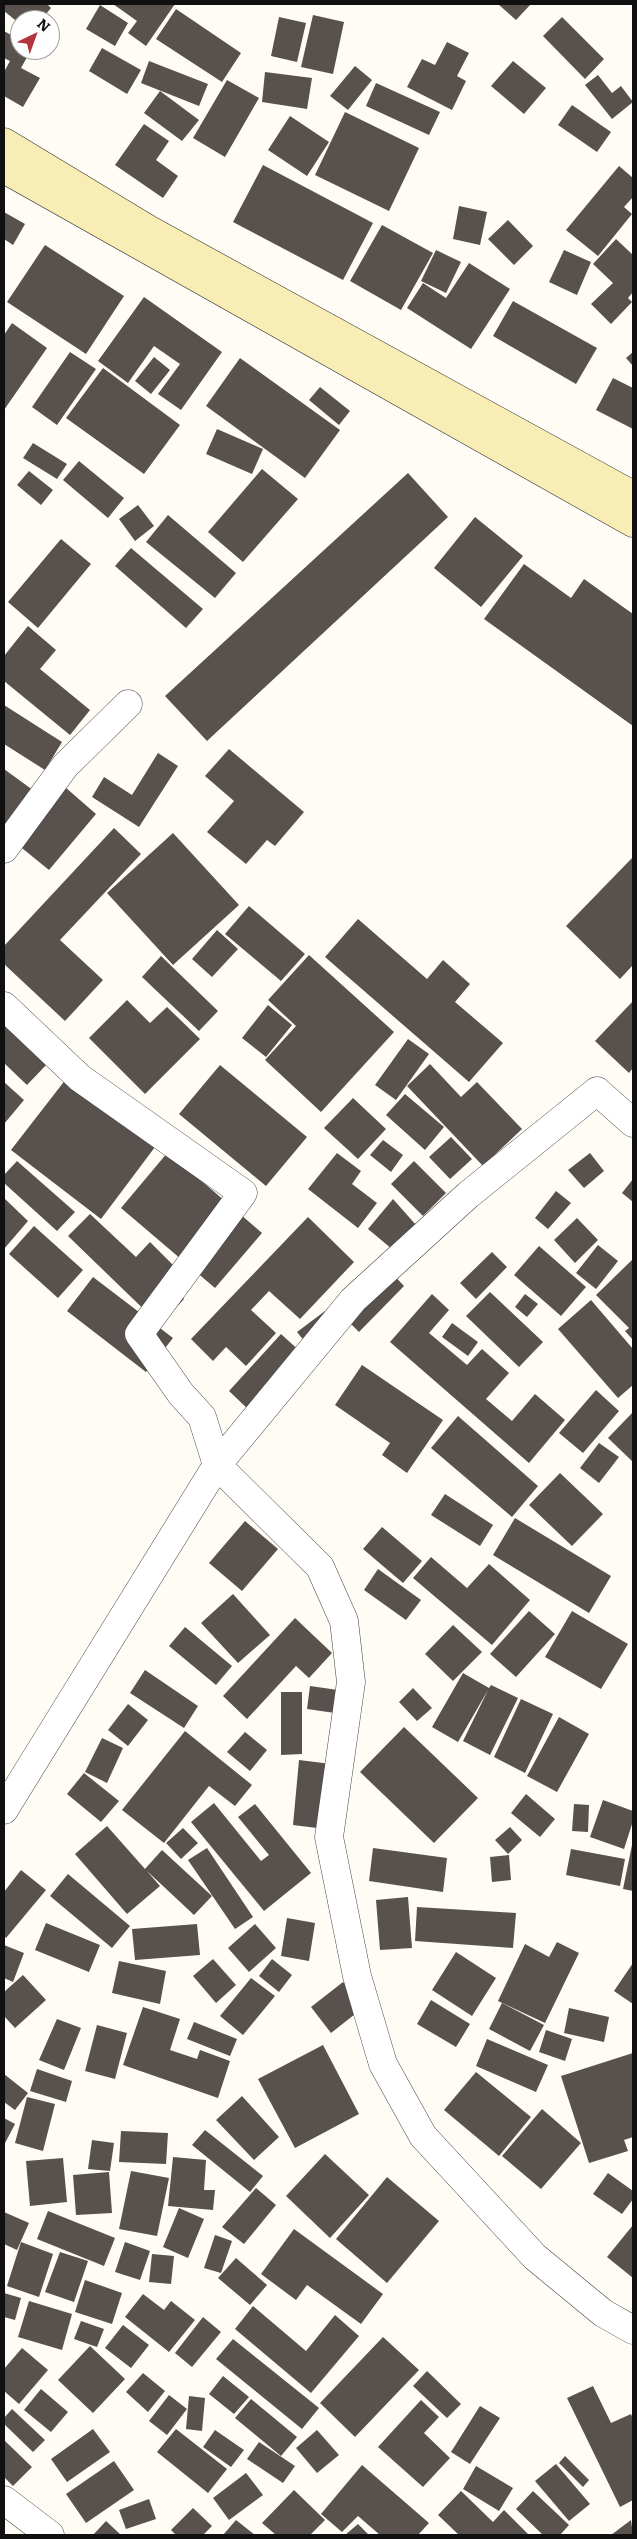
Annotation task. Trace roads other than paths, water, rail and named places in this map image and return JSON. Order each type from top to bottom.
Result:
[{"type":"street","points":[[4,142],[148,229],[633,495]]},
{"type":"street","points":[[4,169],[633,522]]},
{"type":"street","points":[[4,849],[65,766],[128,704]]},
{"type":"street","points":[[4,1006],[80,1078],[243,1193],[139,1334],[181,1394],[202,1416],[217,1465],[320,1566],[344,1621],[351,1682],[329,1837],[358,1976],[384,2064],[423,2136],[535,2257],[602,2314],[633,2330]]},
{"type":"street","points":[[4,1810],[217,1465],[353,1300],[468,1195],[597,1091],[633,1122]]},
{"type":"street","points":[[4,2500],[50,2535]]}]
